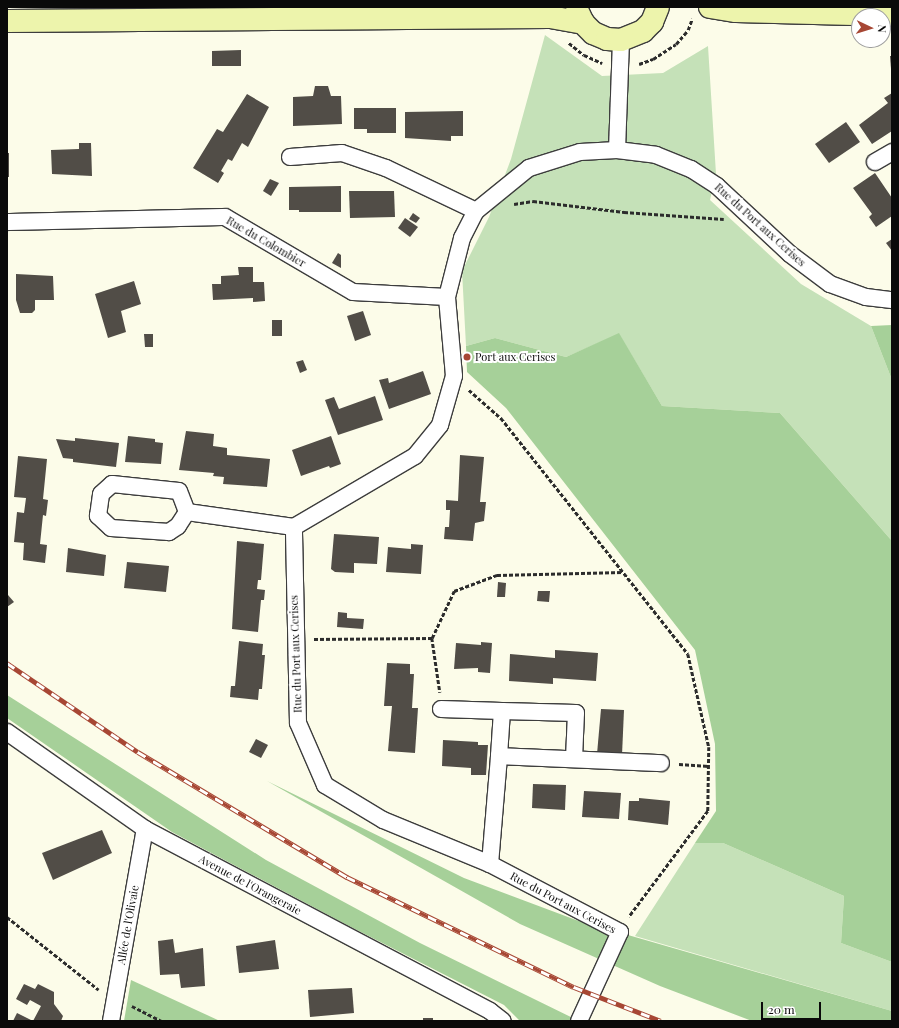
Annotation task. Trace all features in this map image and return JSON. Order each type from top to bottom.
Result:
[{"type":"main road","points":[[386,20],[467,7]]},
{"type":"main road","points":[[7,21],[386,20],[550,17],[580,15],[594,33],[606,39],[621,40],[643,31],[652,22],[658,7]]},
{"type":"main road","points":[[710,7],[736,11],[892,16]]},
{"type":"street","points":[[617,150],[621,40]]},
{"type":"street","name":"Rue du Port aux Cerises","points":[[579,1021],[620,932],[490,864],[383,820],[325,785],[298,723],[294,636],[294,527],[415,456],[440,425],[454,376],[447,297],[462,238],[476,211],[530,168],[580,152],[617,150],[656,155],[691,169],[717,186],[790,254],[830,284],[866,297],[892,300]]},
{"type":"street","points":[[875,162],[892,152]]},
{"type":"street","points":[[290,158],[342,153],[386,168],[476,211]]},
{"type":"street","name":"Rue du Colombier","points":[[7,222],[225,217],[353,292],[447,297]]},
{"type":"street","points":[[112,484],[179,491],[187,512],[178,526],[169,532],[111,528],[98,516],[101,494],[112,484]]},
{"type":"street","points":[[187,512],[294,527]]},
{"type":"street","points":[[441,709],[576,714],[574,759]]},
{"type":"street","points":[[490,864],[502,711]]},
{"type":"street","name":"Avenue de l'Orangeraie","points":[[7,732],[145,829],[490,1011],[503,1021]]},
{"type":"street","points":[[499,756],[660,763]]},
{"type":"street","name":"Allée de l'Olivaie","points":[[111,1021],[145,829]]},
{"type":"path","points":[[512,205],[533,201],[624,212],[726,219]]},
{"type":"path","points":[[454,376],[501,418],[688,654],[710,747],[708,811],[620,932]]},
{"type":"path","points":[[441,709],[438,672],[432,638],[454,590],[497,575],[623,572]]},
{"type":"path","points":[[294,636],[320,640],[432,638]]},
{"type":"path","points":[[660,763],[709,766]]},
{"type":"path","points":[[7,917],[99,990],[162,1021]]},
{"type":"green space","points":[[545,35],[602,76],[663,73],[708,46],[716,174],[710,200],[801,284],[871,326],[892,380],[892,541],[780,413],[662,406],[619,334],[566,357],[495,338],[466,346],[462,271],[489,217],[511,159]]},
{"type":"green space","points":[[892,325],[892,380],[871,326]]},
{"type":"green space","points":[[619,333],[662,406],[780,413],[892,541],[892,962],[841,943],[844,896],[723,843],[695,843],[716,811],[715,744],[695,650],[506,408],[467,372],[466,346],[495,338],[566,357]]},
{"type":"green space","points":[[7,695],[266,860],[420,943],[579,1021],[520,1021],[504,1005],[347,925],[172,832],[7,718]]},
{"type":"green space","points":[[267,781],[464,878],[576,920],[892,1011],[892,1021],[752,1021],[660,986],[520,924]]},
{"type":"green space","points":[[695,843],[723,843],[844,896],[841,943],[892,962],[892,1011],[635,936]]},
{"type":"green space","points":[[131,980],[220,1021],[124,1021]]},
{"type":"building","points":[[241,50],[241,66],[212,66],[212,51]]},
{"type":"building","points":[[890,56],[892,56],[892,69],[891,69]]},
{"type":"building","points":[[315,86],[328,86],[331,96],[341,96],[342,124],[293,126],[293,97],[313,96]]},
{"type":"building","points":[[892,93],[892,131],[872,144],[859,125],[888,103],[884,98]]},
{"type":"building","points":[[247,94],[269,107],[248,147],[242,143],[232,161],[228,159],[221,171],[224,173],[218,183],[193,168],[217,129],[223,132]]},
{"type":"building","points":[[354,108],[396,108],[396,133],[367,133],[367,129],[354,129]]},
{"type":"building","points":[[463,111],[463,136],[451,136],[451,141],[405,138],[405,112]]},
{"type":"building","points":[[846,122],[860,142],[829,163],[815,144]]},
{"type":"building","points":[[79,143],[91,143],[92,176],[52,174],[51,150],[79,149]]},
{"type":"building","points":[[7,153],[9,153],[9,177],[7,177]]},
{"type":"building","points":[[875,173],[892,198],[892,216],[876,227],[869,217],[872,214],[853,188]]},
{"type":"building","points":[[270,179],[279,183],[271,196],[263,191]]},
{"type":"building","points":[[341,186],[341,212],[299,212],[299,210],[289,210],[289,187]]},
{"type":"building","points":[[349,191],[394,191],[395,217],[350,218]]},
{"type":"building","points":[[413,213],[420,218],[416,223],[409,219]]},
{"type":"building","points":[[405,218],[418,227],[410,237],[398,228]]},
{"type":"building","points":[[892,239],[892,251],[886,243]]},
{"type":"building","points":[[338,253],[341,255],[341,268],[332,263]]},
{"type":"building","points":[[238,267],[253,267],[253,282],[264,282],[265,301],[253,302],[253,298],[213,300],[212,284],[221,284],[221,276],[239,275]]},
{"type":"building","points":[[16,274],[53,276],[54,300],[35,300],[35,310],[32,313],[20,313],[16,300]]},
{"type":"building","points":[[134,281],[141,304],[121,311],[126,332],[108,338],[95,294]]},
{"type":"building","points":[[363,311],[371,335],[355,341],[347,316]]},
{"type":"building","points":[[272,320],[282,320],[282,336],[272,336]]},
{"type":"building","points":[[144,334],[153,334],[153,347],[145,347]]},
{"type":"building","points":[[303,360],[307,370],[300,373],[296,362]]},
{"type":"building","points":[[423,371],[431,394],[389,409],[379,380],[388,378],[389,383]]},
{"type":"building","points":[[375,396],[383,420],[338,435],[325,400],[334,397],[339,409]]},
{"type":"building","points":[[186,431],[214,434],[213,446],[227,448],[227,455],[270,459],[267,487],[223,484],[224,477],[213,476],[214,473],[179,470]]},
{"type":"building","points":[[128,436],[155,439],[155,442],[163,443],[161,464],[125,462]]},
{"type":"building","points":[[331,436],[341,464],[330,468],[329,466],[301,476],[292,450]]},
{"type":"building","points":[[75,438],[119,443],[116,467],[73,462],[73,459],[63,458],[56,439],[75,441]]},
{"type":"building","points":[[460,455],[484,457],[480,502],[486,502],[484,521],[475,523],[473,541],[444,539],[445,527],[449,527],[450,510],[446,510],[446,500],[458,501]]},
{"type":"building","points":[[18,456],[47,459],[43,499],[48,500],[46,516],[43,515],[40,544],[47,545],[45,563],[23,560],[24,543],[14,542],[17,512],[24,513],[26,498],[14,497]]},
{"type":"building","points":[[334,534],[379,537],[377,564],[354,563],[354,573],[335,572],[331,569]]},
{"type":"building","points":[[237,541],[264,544],[261,580],[258,580],[257,589],[265,590],[264,600],[261,600],[258,632],[232,629]]},
{"type":"building","points":[[411,544],[423,545],[421,574],[386,572],[388,547],[411,549]]},
{"type":"building","points":[[68,548],[106,555],[104,576],[66,572]]},
{"type":"building","points":[[127,562],[169,566],[166,592],[124,588]]},
{"type":"building","points":[[498,582],[506,583],[505,597],[497,597]]},
{"type":"building","points":[[538,591],[550,591],[549,602],[537,601]]},
{"type":"building","points":[[8,595],[14,602],[7,607],[7,596]]},
{"type":"building","points":[[338,612],[347,613],[347,618],[364,619],[363,629],[337,627]]},
{"type":"building","points":[[239,641],[263,644],[262,655],[265,655],[262,689],[259,689],[258,700],[230,697],[231,686],[235,686]]},
{"type":"building","points":[[481,642],[492,643],[490,673],[478,672],[478,668],[454,669],[456,643],[481,645]]},
{"type":"building","points":[[555,650],[598,653],[596,681],[553,678],[553,684],[509,681],[510,654],[555,658]]},
{"type":"building","points":[[387,663],[410,664],[410,674],[414,674],[412,708],[418,708],[415,753],[388,751],[392,706],[384,706]]},
{"type":"building","points":[[601,709],[624,710],[622,755],[597,754]]},
{"type":"building","points":[[256,739],[268,745],[261,758],[249,752]]},
{"type":"building","points":[[443,740],[478,742],[478,745],[488,745],[486,775],[471,775],[471,768],[442,766]]},
{"type":"building","points":[[533,784],[566,785],[565,810],[532,808]]},
{"type":"building","points":[[584,791],[621,793],[619,819],[582,817]]},
{"type":"building","points":[[639,798],[670,801],[668,825],[628,820],[629,801],[639,801]]},
{"type":"building","points":[[102,830],[112,853],[53,880],[42,853]]},
{"type":"building","points":[[173,939],[175,953],[203,948],[205,986],[181,988],[179,974],[160,975],[158,941]]},
{"type":"building","points":[[275,940],[279,969],[239,973],[236,946]]},
{"type":"building","points":[[24,984],[35,989],[38,984],[54,992],[54,1004],[63,1016],[61,1021],[33,1021],[41,1006],[30,1000],[27,1005],[16,999]]},
{"type":"building","points":[[352,988],[354,1013],[310,1017],[308,990]]},
{"type":"building","points":[[17,1013],[33,1021],[13,1021]]},
{"type":"building","points":[[423,1018],[433,1018],[433,1021],[423,1021]]},
{"type":"railway","points":[[7,663],[138,752],[347,877],[574,987],[661,1021]]},
{"type":"place","name":"Port aux Cerises","points":[[467,357]]}]
